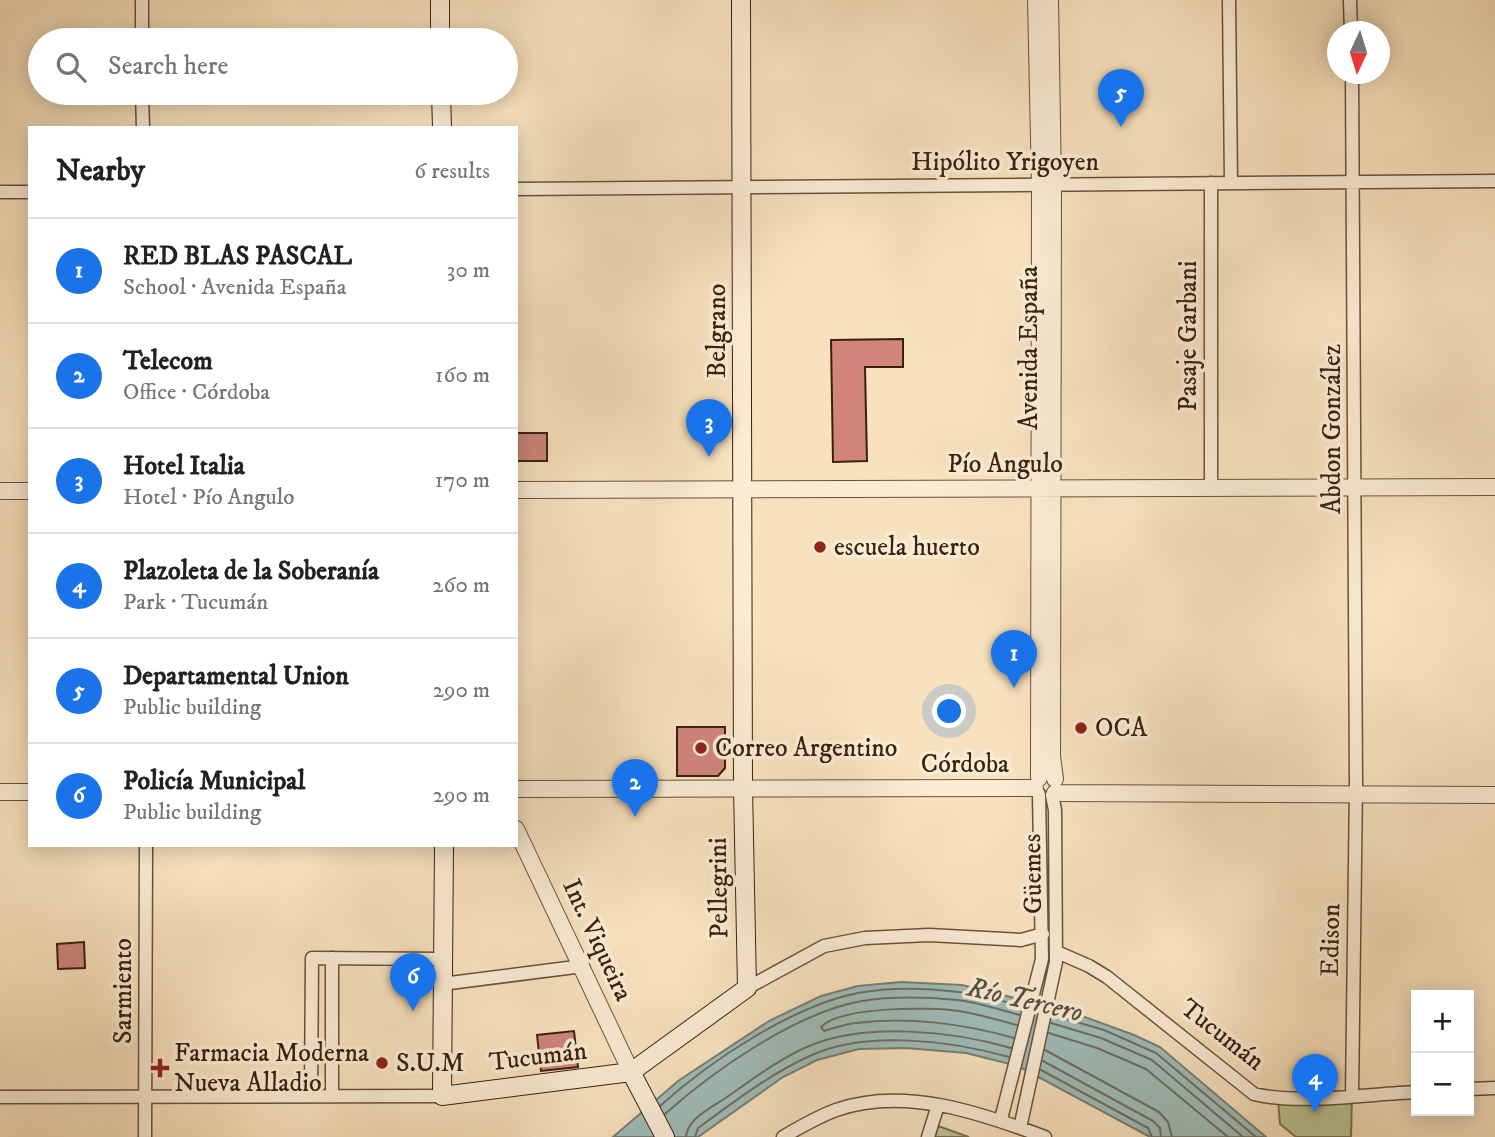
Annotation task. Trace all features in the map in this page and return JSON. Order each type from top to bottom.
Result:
[{"type":"main road","points":[[440,0],[440,28]]},
{"type":"main road","name":"Belgrano","points":[[741,0],[743,788]]},
{"type":"main road","points":[[441,105],[442,126]]},
{"type":"main road","name":"Pellegrini","points":[[743,788],[747,988]]},
{"type":"main road","points":[[442,1096],[444,847]]},
{"type":"main road","name":"Tucumán","points":[[442,1096],[631,1072],[747,988]]},
{"type":"main road","points":[[631,1072],[665,1137]]},
{"type":"street","points":[[142,0],[142,28]]},
{"type":"street","name":"Avenida España","points":[[1036,0],[1046,184]]},
{"type":"street","name":"Avenida España","points":[[1048,787],[1046,184],[1050,0]]},
{"type":"street","points":[[1228,0],[1231,183]]},
{"type":"street","points":[[1350,0],[1351,21]]},
{"type":"street","name":"Abdon González","points":[[1352,84],[1355,790]]},
{"type":"street","points":[[142,105],[143,126]]},
{"type":"street","name":"Hipólito Yrigoyen","points":[[518,188],[1495,181]]},
{"type":"street","name":"Pasaje Garbani","points":[[1211,183],[1212,488]]},
{"type":"street","points":[[0,192],[28,192]]},
{"type":"street","name":"Pío Angulo","points":[[518,490],[1495,487]]},
{"type":"street","points":[[0,491],[28,491]]},
{"type":"street","name":"Córdoba","points":[[518,789],[1074,785],[1495,795]]},
{"type":"street","name":"Córdoba","points":[[1355,790],[1495,785]]},
{"type":"street","name":"Güemes","points":[[1001,1119],[1042,959],[1048,787]]},
{"type":"street","name":"Güemes","points":[[1020,1128],[1057,952],[1055,810],[1048,787]]},
{"type":"street","name":"Edison","points":[[1352,1095],[1355,790]]},
{"type":"street","points":[[0,792],[28,792]]},
{"type":"street","name":"Int. Viqueira","points":[[518,833],[631,1072]]},
{"type":"street","name":"Sarmiento","points":[[145,1137],[146,847]]},
{"type":"street","name":"Tucumán","points":[[747,988],[824,946],[865,938],[929,935],[1043,939]]},
{"type":"street","name":"Tucumán","points":[[1057,952],[1107,977],[1254,1094],[1268,1098],[1411,1092]]},
{"type":"street","points":[[311,1096],[312,958],[442,959]]},
{"type":"street","points":[[332,958],[332,1096]]},
{"type":"street","points":[[442,984],[583,966]]},
{"type":"street","points":[[1474,1089],[1495,1088]]},
{"type":"street","name":"Tucumán","points":[[0,1097],[442,1096]]},
{"type":"street","points":[[783,1137],[804,1124],[837,1110],[867,1103],[903,1101],[938,1105],[1001,1119],[1045,1137]]},
{"type":"street","points":[[929,1137],[938,1105]]},
{"type":"green space","points":[[1352,1095],[1351,1137],[1296,1137],[1280,1124],[1278,1100]]},
{"type":"green space","points":[[938,1126],[969,1137],[935,1137]]},
{"type":"water","points":[[901,982],[962,985],[1071,1012],[1134,1035],[1160,1047],[1266,1137],[1150,1137],[1018,1066],[966,1053],[906,1048],[859,1049],[817,1060],[783,1077],[698,1137],[613,1137],[678,1081],[769,1021],[821,996],[858,986]]},
{"type":"building","points":[[903,339],[903,367],[865,367],[867,461],[833,462],[831,340]]},
{"type":"building","points":[[518,433],[547,433],[547,461],[518,461]]},
{"type":"building","name":"Correo Argentino","points":[[677,727],[725,727],[725,768],[718,776],[677,776]]},
{"type":"building","points":[[84,942],[85,968],[58,969],[57,944]]},
{"type":"building","points":[[574,1031],[578,1067],[541,1071],[537,1035]]},
{"type":"place","name":"Departamental Union","points":[[1121,127]]},
{"type":"place","name":"Hotel Italia","points":[[709,457]]},
{"type":"place","name":"escuela huerto","points":[[820,547]]},
{"type":"place","name":"RED BLAS PASCAL","points":[[1014,688]]},
{"type":"place","name":"OCA","points":[[1081,728]]},
{"type":"place","name":"Correo Argentino","points":[[701,748]]},
{"type":"place","name":"Telecom","points":[[635,817]]},
{"type":"place","name":"Policía Municipal","points":[[413,1011]]},
{"type":"place","name":"S.U.M","points":[[382,1063]]},
{"type":"place","name":"Farmacia Moderna Nueva Alladio","points":[[160,1068]]},
{"type":"place","name":"Plazoleta de la Soberanía","points":[[1315,1112]]},
{"type":"water label","name":"Río Tercero","points":[[1025,1000]]}]
